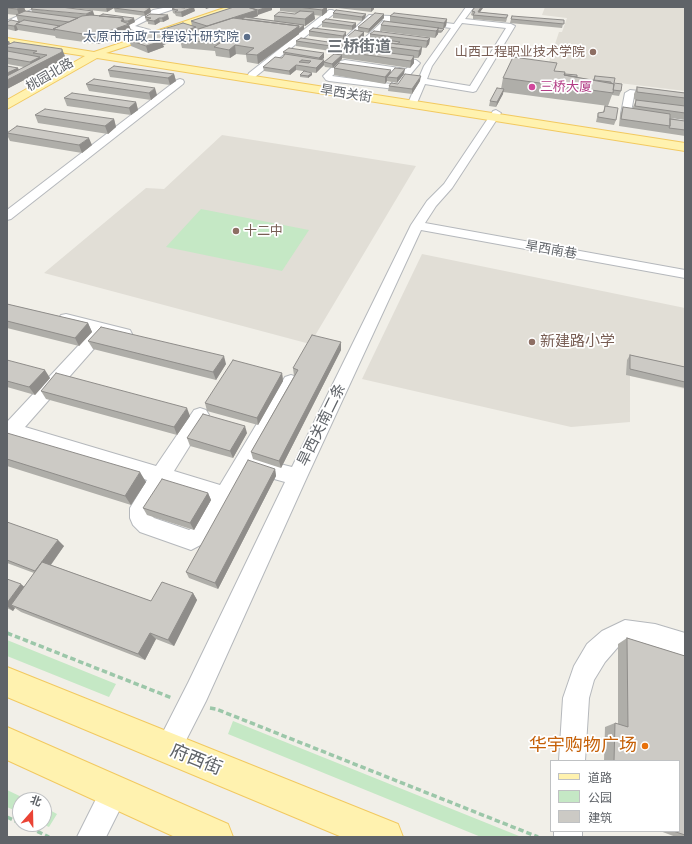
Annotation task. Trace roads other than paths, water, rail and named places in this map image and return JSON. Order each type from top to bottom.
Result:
[{"type":"main road","points":[[7,105],[94,53],[147,32],[226,7]]},
{"type":"main road","points":[[94,53],[236,7]]},
{"type":"main road","name":"旱西关街","points":[[7,37],[94,53],[368,96],[685,142]]},
{"type":"main road","name":"旱西关街","points":[[7,41],[252,75],[368,96],[414,101],[685,147]]},
{"type":"main road","name":"桃园北路","points":[[7,100],[94,53]]},
{"type":"main road","name":"府西街","points":[[7,682],[385,837]]},
{"type":"main road","points":[[7,743],[215,837]]},
{"type":"street","points":[[147,32],[130,27],[153,14],[176,7]]},
{"type":"street","points":[[414,101],[433,54],[447,34],[458,23],[470,7]]},
{"type":"street","points":[[8,23],[24,12],[45,8]]},
{"type":"street","points":[[141,10],[170,18]]},
{"type":"street","points":[[24,12],[39,17]]},
{"type":"street","points":[[252,75],[320,21],[333,13]]},
{"type":"street","points":[[390,18],[385,27],[372,35],[366,46],[357,50],[339,48],[372,17],[390,18],[458,23],[511,26],[473,89],[422,81]]},
{"type":"street","points":[[126,20],[139,21]]},
{"type":"street","points":[[320,21],[334,23]]},
{"type":"street","points":[[8,23],[24,24]]},
{"type":"street","points":[[308,31],[322,32]]},
{"type":"street","points":[[354,33],[387,37]]},
{"type":"street","points":[[296,40],[311,42]]},
{"type":"street","points":[[7,51],[24,44]]},
{"type":"street","points":[[284,50],[299,52]]},
{"type":"street","points":[[340,52],[362,55]]},
{"type":"street","points":[[384,58],[416,63],[397,85],[392,87],[329,78],[327,76],[340,64],[345,63],[408,72]]},
{"type":"street","points":[[7,216],[180,82]]},
{"type":"street","points":[[368,96],[378,85]]},
{"type":"street","points":[[685,99],[630,93],[626,114],[685,122]]},
{"type":"street","points":[[628,104],[657,108]]},
{"type":"street","name":"旱西关南二条","points":[[168,749],[417,225],[431,204],[448,186],[495,115]]},
{"type":"street","name":"旱西南巷","points":[[417,225],[685,274]]},
{"type":"street","points":[[51,315],[141,338]]},
{"type":"street","points":[[103,328],[8,432],[161,475],[224,495]]},
{"type":"street","points":[[200,415],[140,508],[140,518],[147,525],[191,540],[202,533],[291,381]]},
{"type":"street","points":[[244,462],[297,477]]},
{"type":"street","points":[[572,760],[576,698],[583,675],[596,653],[610,639],[626,632],[655,636],[685,645]]},
{"type":"street","points":[[91,837],[115,791]]},
{"type":"place","name":"太原市市政工程设计研究院","points":[[247,37]]},
{"type":"place","name":"山西工程职业技术学院","points":[[593,52]]},
{"type":"place","name":"三桥大厦","points":[[532,87]]},
{"type":"place","name":"十二中","points":[[236,231]]},
{"type":"place","name":"新建路小学","points":[[532,342]]},
{"type":"place","name":"华宇购物广场","points":[[645,746]]},
{"type":"district","name":"三桥街道","points":[[359,47]]}]
